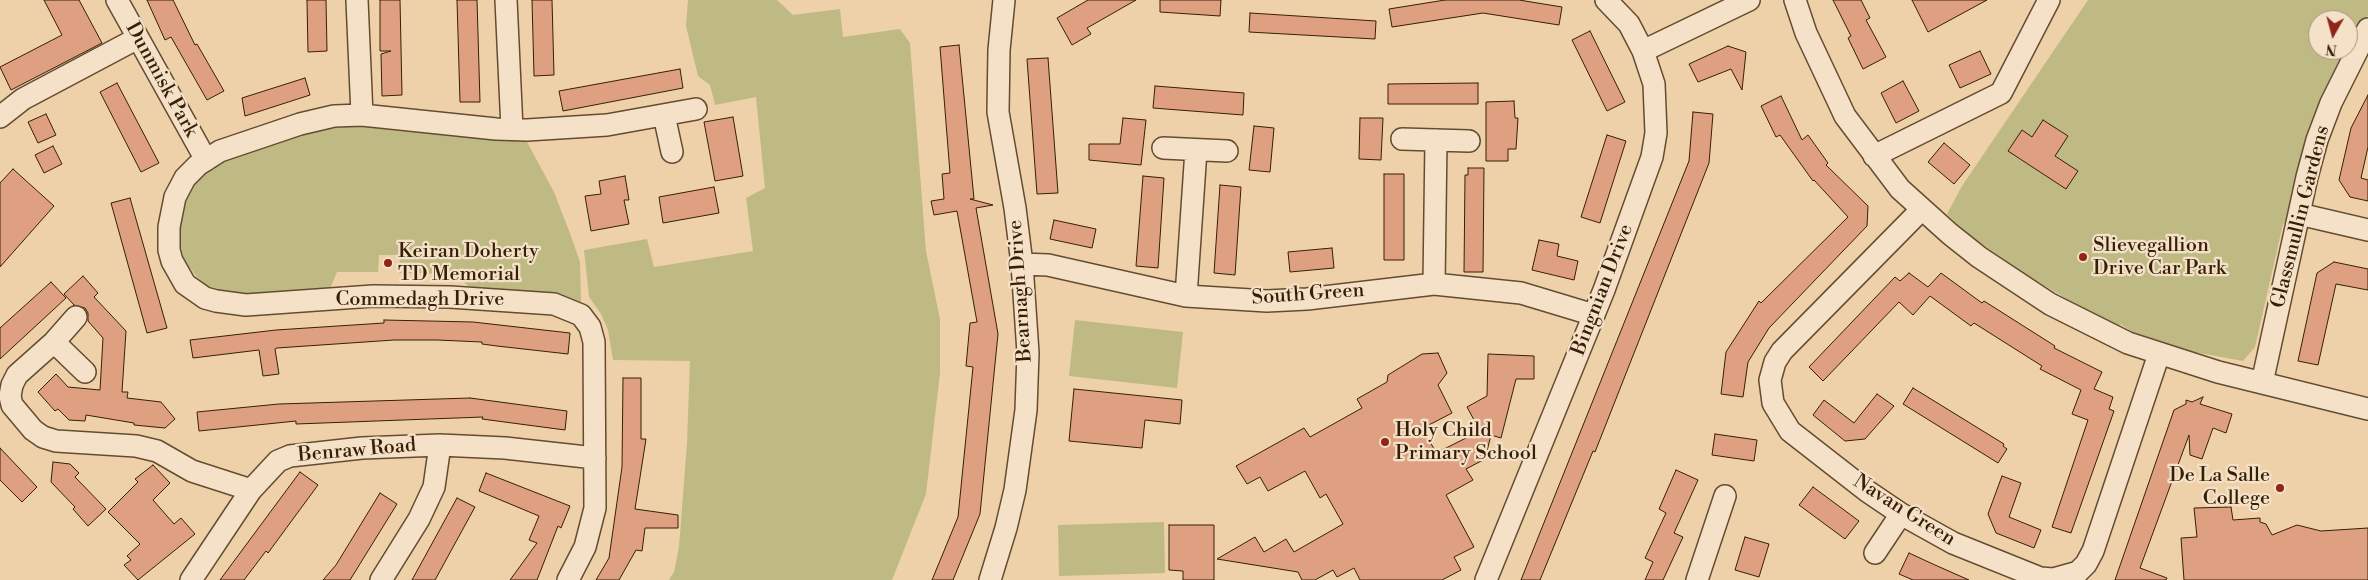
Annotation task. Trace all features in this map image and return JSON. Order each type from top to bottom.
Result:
[{"type":"street","name":"Dunmisk Park","points":[[117,0],[206,160]]},
{"type":"street","points":[[357,0],[362,115]]},
{"type":"street","points":[[506,0],[512,129]]},
{"type":"street","name":"Bearnagh Drive","points":[[990,580],[1015,490],[1026,410],[1028,346],[1022,264],[1015,208],[998,112],[999,50],[1004,0]]},
{"type":"street","name":"Bingnian Drive","points":[[1486,580],[1594,315],[1652,157],[1656,133],[1654,84],[1643,51],[1629,24],[1606,0]]},
{"type":"street","points":[[1643,51],[1748,0]]},
{"type":"street","points":[[1796,0],[1806,33],[1845,116],[1900,189],[1979,257],[2050,304],[2094,328],[2159,354],[2218,372],[2368,409]]},
{"type":"street","points":[[1874,156],[2001,93],[2049,0]]},
{"type":"street","name":"Glassmullin Gardens","points":[[2262,382],[2306,177],[2331,103],[2368,29]]},
{"type":"street","points":[[0,116],[23,99],[138,38]]},
{"type":"street","points":[[206,160],[220,151],[300,124],[334,116],[362,115],[512,129],[576,128],[696,109]]},
{"type":"street","points":[[664,115],[672,152]]},
{"type":"street","points":[[1402,139],[1469,141]]},
{"type":"street","points":[[1434,284],[1436,140]]},
{"type":"street","points":[[1163,148],[1227,151]]},
{"type":"street","points":[[1186,296],[1196,150]]},
{"type":"street","name":"Commedagh Drive","points":[[206,160],[185,178],[171,212],[168,238],[172,261],[185,284],[216,302],[232,304],[373,296],[450,297],[545,303],[574,310],[586,321],[594,342],[595,508],[592,526],[585,547],[568,580]]},
{"type":"street","name":"Navan Green","points":[[1922,209],[1782,351],[1775,362],[1770,380],[1773,403],[1790,431],[1851,479],[1901,514],[1953,543],[2040,578],[2053,580],[2078,572],[2086,564],[2093,551],[2159,354]]},
{"type":"street","points":[[2299,214],[2368,230]]},
{"type":"street","name":"South Green","points":[[1022,264],[1048,265],[1186,296],[1267,301],[1434,284],[1521,294],[1594,315]]},
{"type":"street","points":[[76,317],[54,342],[17,375],[12,384],[10,396],[12,406],[33,430],[43,437],[56,441],[136,446],[157,451],[192,471],[251,490]]},
{"type":"street","points":[[54,342],[85,372]]},
{"type":"street","points":[[381,580],[419,519],[434,487],[440,445]]},
{"type":"street","name":"Benraw Road","points":[[191,580],[223,535],[251,490],[278,461],[290,456],[362,448],[440,445],[505,448],[595,458]]},
{"type":"street","points":[[1697,580],[1725,496]]},
{"type":"street","points":[[1875,553],[1901,514]]},
{"type":"shaded area","points":[[688,0],[777,0],[793,15],[840,9],[843,37],[900,29],[910,43],[926,251],[940,319],[940,373],[926,494],[892,580],[669,580],[674,572],[679,547],[687,443],[690,361],[613,360],[608,330],[601,314],[589,297],[584,250],[647,239],[654,267],[753,251],[746,198],[765,188],[756,97],[715,105],[710,85],[698,76],[686,26]]},
{"type":"shaded area","points":[[2088,0],[2368,0],[2368,15],[2358,33],[2358,10],[2308,10],[2308,60],[2343,60],[2327,90],[2289,220],[2283,224],[2255,347],[2243,361],[2194,352],[2133,332],[2120,324],[2119,326],[2082,308],[2027,275],[1966,233],[1947,214],[1962,186]]},
{"type":"shaded area","points":[[356,125],[527,142],[554,192],[580,262],[581,301],[579,303],[566,297],[551,295],[470,288],[456,274],[399,273],[400,255],[379,255],[378,272],[337,272],[330,289],[233,295],[213,291],[197,277],[184,260],[180,242],[181,218],[187,196],[197,180],[206,171],[246,151],[301,133]]},
{"type":"shaded area","points":[[1075,320],[1183,332],[1177,388],[1069,376]]},
{"type":"shaded area","points":[[1164,522],[1165,573],[1059,576],[1058,525]]},
{"type":"building","points":[[44,0],[79,0],[102,43],[11,90],[0,67],[62,35]]},
{"type":"building","points":[[147,0],[173,0],[195,45],[197,44],[224,91],[207,100],[171,37],[165,40]]},
{"type":"building","points":[[307,0],[326,0],[327,51],[308,52]]},
{"type":"building","points":[[380,0],[400,0],[402,95],[382,96],[381,54],[391,51],[380,51]]},
{"type":"building","points":[[457,0],[477,0],[480,102],[460,102]]},
{"type":"building","points":[[532,0],[552,0],[554,75],[534,76]]},
{"type":"building","points":[[1088,0],[1136,0],[1087,28],[1091,34],[1072,45],[1057,18]]},
{"type":"building","points":[[1160,0],[1221,0],[1220,16],[1160,12]]},
{"type":"building","points":[[1445,0],[1519,0],[1562,7],[1559,25],[1483,13],[1392,27],[1389,9]]},
{"type":"building","points":[[1833,0],[1861,0],[1870,18],[1866,20],[1886,57],[1863,69],[1848,38],[1851,36]]},
{"type":"building","points":[[1912,0],[1987,0],[1928,32]]},
{"type":"building","points":[[1250,13],[1376,21],[1375,39],[1249,32]]},
{"type":"building","points":[[1590,31],[1625,102],[1607,111],[1572,40]]},
{"type":"building","points":[[959,45],[974,199],[970,199],[993,205],[976,208],[998,334],[980,514],[953,580],[932,580],[958,517],[973,367],[966,366],[970,323],[977,322],[957,211],[934,215],[931,201],[944,199],[942,174],[950,173],[940,47]]},
{"type":"building","points":[[1728,46],[1746,52],[1742,90],[1731,69],[1698,82],[1689,64]]},
{"type":"building","points":[[1980,51],[1991,74],[1960,88],[1949,65]]},
{"type":"building","points":[[1048,58],[1058,193],[1037,194],[1027,59]]},
{"type":"building","points":[[680,69],[683,88],[563,111],[559,91]]},
{"type":"building","points":[[305,78],[310,95],[245,116],[242,98]]},
{"type":"building","points":[[1903,81],[1919,111],[1896,123],[1881,93]]},
{"type":"building","points":[[117,83],[159,163],[141,172],[100,92]]},
{"type":"building","points":[[1478,83],[1478,104],[1388,104],[1388,84]]},
{"type":"building","points":[[1155,86],[1244,93],[1243,115],[1153,108]]},
{"type":"building","points":[[2368,95],[2368,147],[2361,178],[2368,180],[2368,201],[2350,197],[2339,180],[2351,128]]},
{"type":"building","points":[[1781,96],[1802,140],[1808,135],[1828,163],[1826,165],[1868,206],[1867,226],[1769,328],[1748,362],[1743,397],[1721,394],[1726,352],[1759,301],[1761,303],[1848,217],[1813,181],[1780,135],[1776,137],[1761,106]]},
{"type":"building","points":[[1514,101],[1515,118],[1518,118],[1516,149],[1508,149],[1508,161],[1486,161],[1486,102]]},
{"type":"building","points":[[1693,112],[1713,114],[1709,163],[1595,452],[1593,451],[1540,580],[1521,580],[1689,161]]},
{"type":"building","points":[[46,114],[56,135],[38,143],[28,122]]},
{"type":"building","points":[[733,117],[743,176],[715,181],[704,122]]},
{"type":"building","points":[[1123,118],[1146,120],[1141,165],[1089,160],[1089,144],[1120,144]]},
{"type":"building","points":[[1360,118],[1383,118],[1381,160],[1359,159]]},
{"type":"building","points":[[2043,120],[2068,136],[2055,156],[2078,171],[2066,189],[2008,151],[2022,130],[2032,137]]},
{"type":"building","points":[[1254,126],[1274,128],[1270,172],[1249,170]]},
{"type":"building","points":[[1607,135],[1626,141],[1600,223],[1581,217]]},
{"type":"building","points":[[1944,143],[1970,165],[1954,184],[1928,162]]},
{"type":"building","points":[[53,146],[62,164],[44,173],[35,155]]},
{"type":"building","points":[[1468,168],[1484,168],[1483,272],[1464,272],[1465,175],[1468,175]]},
{"type":"building","points":[[13,169],[54,206],[0,267],[0,183]]},
{"type":"building","points":[[1384,174],[1404,174],[1404,260],[1384,260]]},
{"type":"building","points":[[625,176],[629,200],[624,200],[629,224],[591,231],[585,196],[601,194],[599,181]]},
{"type":"building","points":[[1143,176],[1164,178],[1158,268],[1136,266]]},
{"type":"building","points":[[1220,185],[1241,187],[1235,275],[1214,273]]},
{"type":"building","points":[[714,187],[719,213],[663,223],[659,197]]},
{"type":"building","points":[[130,198],[167,328],[147,333],[111,203]]},
{"type":"building","points":[[1054,220],[1096,229],[1092,248],[1050,239]]},
{"type":"building","points":[[1539,240],[1559,244],[1557,256],[1578,261],[1574,280],[1532,270]]},
{"type":"building","points":[[1332,248],[1334,268],[1290,272],[1288,252]]},
{"type":"building","points":[[2334,262],[2368,269],[2368,290],[2336,284],[2318,365],[2298,361],[2317,273]]},
{"type":"building","points":[[1909,273],[1928,287],[1941,273],[1982,303],[1984,301],[2055,346],[2054,348],[2102,372],[2094,389],[2113,397],[2109,409],[2114,411],[2071,533],[2052,527],[2088,420],[2072,414],[2081,390],[2040,369],[2042,366],[1974,323],[1971,326],[1930,296],[1913,315],[1899,302],[1823,381],[1809,367],[1895,277],[1900,281]]},
{"type":"building","points":[[83,276],[98,293],[94,297],[126,331],[122,392],[128,392],[127,398],[161,402],[175,419],[165,428],[134,425],[134,423],[86,415],[85,421],[69,420],[58,409],[55,411],[38,392],[56,374],[68,387],[100,390],[103,338],[88,321],[88,313],[85,308],[74,305],[64,294]]},
{"type":"building","points":[[51,282],[66,298],[0,359],[0,328]]},
{"type":"building","points":[[384,320],[473,322],[570,333],[568,354],[482,344],[482,342],[437,340],[394,340],[277,348],[275,349],[279,374],[263,376],[259,350],[193,358],[190,340],[276,330],[384,323]]},
{"type":"building","points":[[1438,353],[1447,373],[1438,385],[1452,413],[1423,428],[1436,453],[1480,431],[1467,407],[1487,396],[1488,354],[1534,356],[1534,379],[1516,379],[1501,438],[1491,435],[1485,459],[1466,469],[1473,480],[1446,495],[1474,547],[1454,557],[1461,570],[1442,580],[1360,580],[1354,568],[1337,577],[1333,570],[1315,580],[1302,580],[1298,572],[1217,559],[1255,537],[1264,552],[1286,539],[1294,552],[1343,524],[1326,494],[1320,498],[1305,471],[1268,491],[1260,477],[1247,484],[1236,466],[1304,428],[1310,437],[1362,408],[1357,399],[1387,382],[1388,375],[1422,354]]},
{"type":"building","points":[[623,378],[641,378],[641,439],[646,439],[635,509],[678,515],[678,528],[645,528],[642,551],[636,550],[619,580],[596,580],[609,558],[622,467]]},
{"type":"building","points":[[1913,388],[2004,444],[2003,446],[2007,449],[1998,463],[1903,404]]},
{"type":"building","points":[[1074,389],[1182,400],[1180,424],[1145,420],[1142,448],[1069,441]]},
{"type":"building","points":[[1877,394],[1894,406],[1865,439],[1845,441],[1813,415],[1824,400],[1854,423]]},
{"type":"building","points":[[2203,397],[2200,404],[2232,414],[2226,433],[2213,428],[2202,459],[2190,455],[2189,435],[2140,568],[2167,578],[2166,580],[2115,580],[2174,410],[2186,404],[2186,400],[2192,402]]},
{"type":"building","points":[[470,398],[567,411],[565,430],[482,419],[483,417],[296,424],[296,421],[199,431],[197,412],[279,404]]},
{"type":"building","points":[[1715,434],[1757,440],[1754,461],[1712,455]]},
{"type":"building","points":[[0,448],[37,487],[22,502],[0,480]]},
{"type":"building","points":[[53,462],[70,464],[79,473],[75,477],[106,509],[88,526],[73,509],[75,507],[51,482]]},
{"type":"building","points":[[153,465],[170,483],[153,500],[174,524],[181,518],[195,534],[138,580],[124,565],[131,560],[127,556],[140,544],[108,512],[138,482],[135,479]]},
{"type":"building","points":[[1676,470],[1698,480],[1674,533],[1683,537],[1663,580],[1645,580],[1653,562],[1645,558],[1666,513],[1659,509]]},
{"type":"building","points":[[300,472],[318,485],[268,553],[266,551],[244,580],[220,580]]},
{"type":"building","points":[[486,473],[570,506],[561,528],[558,526],[537,580],[510,580],[537,543],[529,540],[539,516],[479,491]]},
{"type":"building","points":[[2002,476],[2021,483],[2009,517],[2041,530],[2034,548],[1996,533],[1988,514]]},
{"type":"building","points":[[1813,487],[1859,521],[1845,539],[1799,505]]},
{"type":"building","points":[[380,493],[397,504],[350,580],[323,580],[336,565]]},
{"type":"building","points":[[457,498],[475,507],[435,580],[412,580]]},
{"type":"building","points":[[2231,507],[2233,520],[2260,518],[2260,522],[2266,524],[2272,535],[2297,525],[2321,531],[2368,528],[2368,580],[2184,580],[2181,538],[2197,537],[2194,508]]},
{"type":"building","points":[[1169,525],[1214,525],[1214,580],[1183,580],[1183,571],[1169,570]]},
{"type":"building","points":[[1745,537],[1769,544],[1759,577],[1735,570]]},
{"type":"building","points":[[1909,553],[1969,580],[1913,580],[1899,574]]},
{"type":"place","name":"Slievegallion Drive Car Park","points":[[2083,257]]},
{"type":"place","name":"Keiran Doherty TD Memorial","points":[[388,263]]},
{"type":"place","name":"Holy Child Primary School","points":[[1385,442]]},
{"type":"place","name":"De La Salle College","points":[[2280,488]]}]
